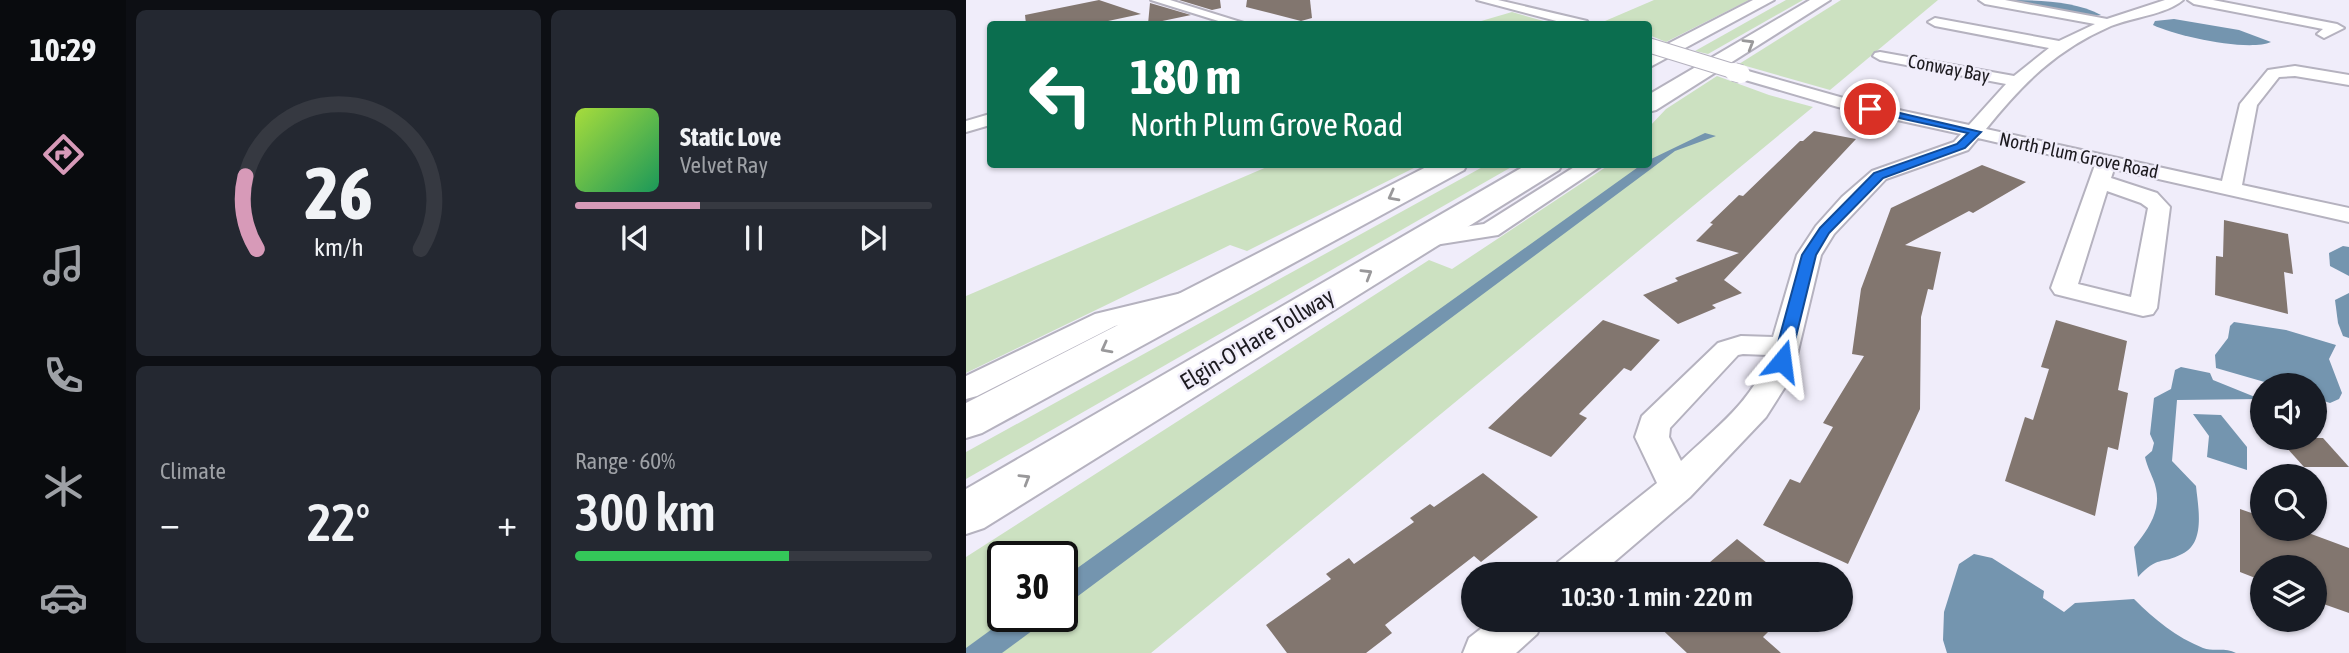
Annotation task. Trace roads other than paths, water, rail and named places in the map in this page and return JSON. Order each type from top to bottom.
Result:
[{"type":"highway","points":[[1652,60],[1766,0]]},
{"type":"highway","points":[[1652,103],[1822,0]]},
{"type":"highway","points":[[966,422],[1446,168]]},
{"type":"highway","name":"Elgin-O'Hare Tollway","points":[[966,514],[1542,168]]},
{"type":"street","points":[[1157,0],[1230,21]]},
{"type":"street","points":[[1483,0],[1569,21]]},
{"type":"street","points":[[1985,0],[2108,23]]},
{"type":"street","points":[[2194,0],[2337,28],[2324,34]]},
{"type":"street","points":[[1586,562],[1677,487],[1755,409],[1777,376],[1809,255],[1824,231],[1879,175],[1961,146],[2017,81],[2061,46],[2108,23],[2166,1]]},
{"type":"street","points":[[1935,22],[2061,46]]},
{"type":"street","name":"North Plum Grove Road","points":[[1652,46],[1844,103],[1975,132],[2103,171],[2231,189],[2349,215]]},
{"type":"street","name":"Conway Bay","points":[[1880,56],[2017,81]]},
{"type":"street","points":[[2231,189],[2249,104],[2274,73],[2284,71],[2349,80]]},
{"type":"street","points":[[966,127],[987,119]]},
{"type":"street","points":[[1422,240],[1490,230],[1588,168]]},
{"type":"street","points":[[2103,171],[2150,198],[2159,207],[2143,308],[2064,288],[2103,171]]},
{"type":"street","points":[[966,389],[1105,320],[1206,295]]},
{"type":"street","points":[[1677,487],[1652,437],[1654,425],[1728,349],[1741,345],[1786,347]]},
{"type":"street","points":[[1485,653],[1509,632]]},
{"type":"water","points":[[2000,0],[2066,4],[2101,15],[2086,17]]},
{"type":"water","points":[[2174,19],[2239,30],[2271,42],[2260,45],[2230,44],[2194,38],[2153,25],[2155,21]]},
{"type":"water","points":[[1705,133],[1716,136],[1675,151],[1078,596],[1078,568],[1637,168],[1652,168],[1652,159]]},
{"type":"water","points":[[2343,246],[2349,247],[2349,276],[2330,266],[2329,253]]},
{"type":"water","points":[[2349,293],[2349,338],[2343,336],[2338,323],[2335,300]]},
{"type":"water","points":[[2234,322],[2286,330],[2336,345],[2329,359],[2342,393],[2339,399],[2327,402],[2327,373],[2250,373],[2250,378],[2216,368],[2215,355],[2228,338],[2230,326]]},
{"type":"water","points":[[2181,367],[2210,373],[2213,380],[2250,395],[2250,399],[2177,400],[2172,461],[2196,486],[2198,533],[2190,549],[2155,563],[2138,577],[2134,547],[2154,515],[2157,498],[2145,457],[2152,451],[2154,443],[2150,434],[2154,398],[2171,389],[2175,370]]},
{"type":"water","points":[[2193,414],[2221,415],[2247,447],[2247,470],[2207,457],[2209,436]]},
{"type":"water","points":[[1974,554],[1992,558],[2044,591],[2043,598],[2064,612],[2075,603],[2134,599],[2158,621],[2184,639],[2203,648],[2236,653],[1947,653],[1943,640],[1944,612],[1959,564]]},
{"type":"water","points":[[988,632],[1030,632],[1002,653],[966,653],[966,648]]}]
